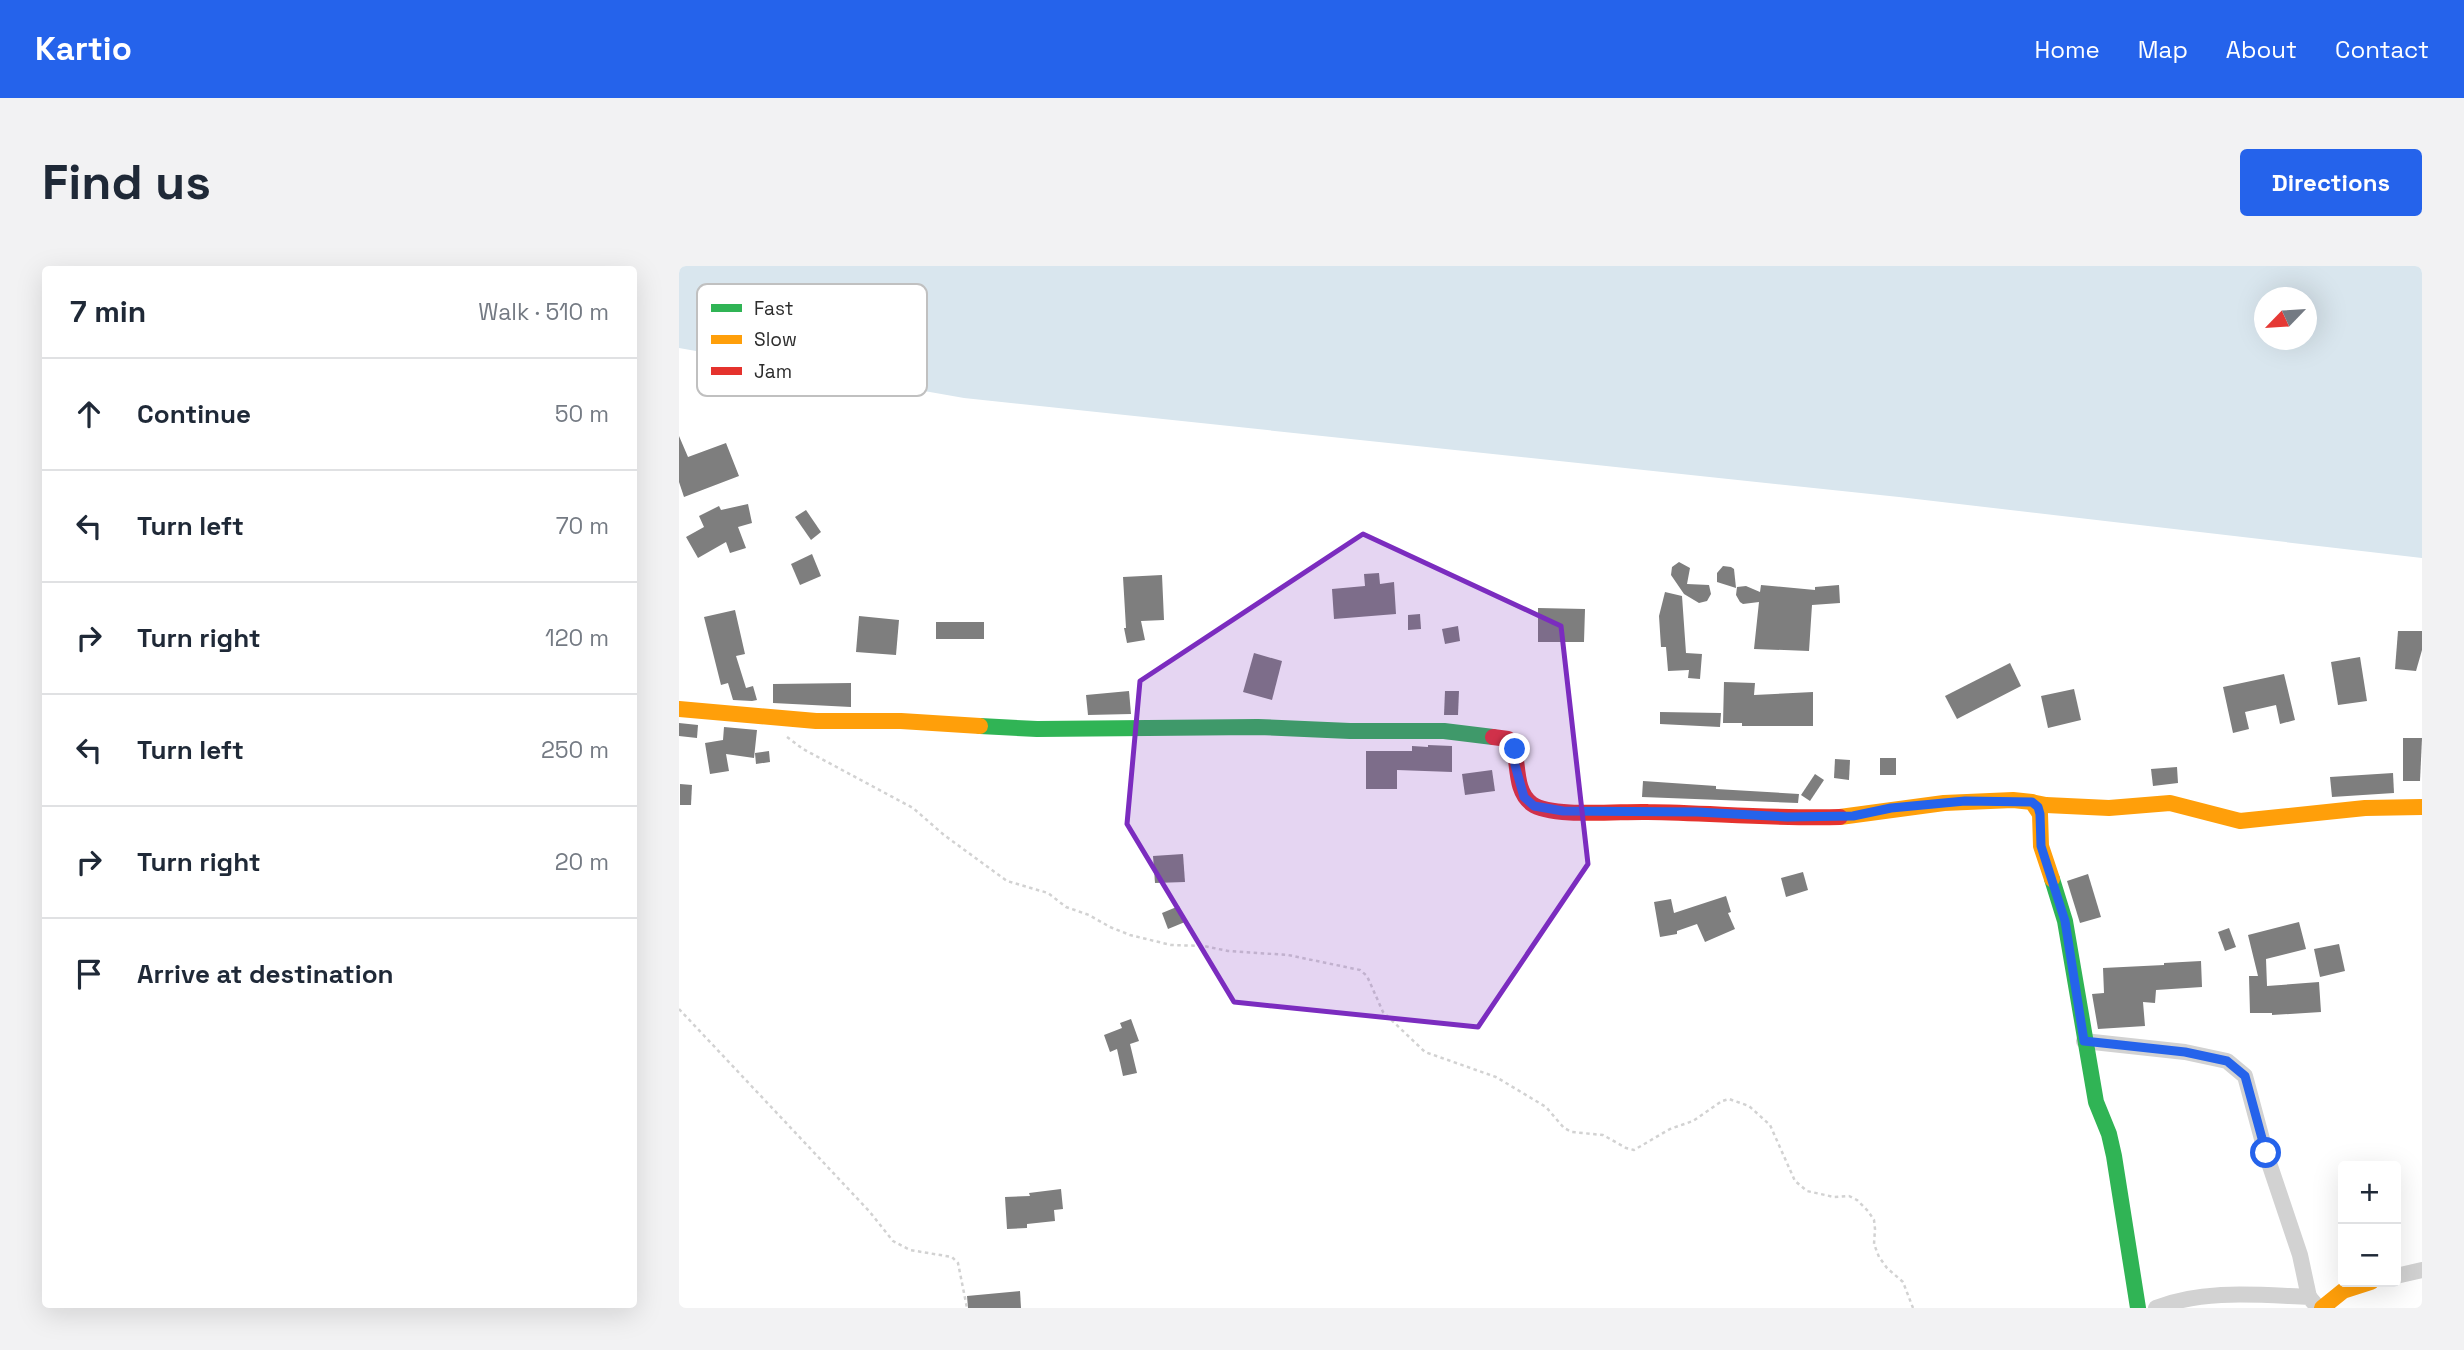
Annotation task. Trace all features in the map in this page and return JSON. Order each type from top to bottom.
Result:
[{"type":"street","points":[[679,709],[816,721],[901,721],[1037,729],[1258,727],[1444,732],[1508,738],[1515,749],[1515,765],[1524,797],[1534,806],[1563,811],[1697,812],[1787,817],[1853,816],[1891,808],[1965,801],[2031,802],[2109,808],[2170,803],[2240,821],[2365,808],[2422,807]]},
{"type":"street","points":[[2031,802],[2038,807],[2041,846],[2065,921],[2096,1102],[2109,1133],[2114,1156],[2138,1308]]},
{"type":"street","points":[[2084,1041],[2185,1052],[2227,1061],[2245,1076],[2266,1153],[2317,1304]]},
{"type":"street","points":[[2401,1275],[2422,1270]]},
{"type":"street","points":[[2157,1308],[2182,1299],[2211,1296],[2317,1304],[2355,1287]]},
{"type":"path","points":[[781,733],[803,749],[913,808],[944,835],[1007,881],[1048,893],[1066,907],[1089,915],[1110,928],[1171,945],[1288,955],[1360,970],[1367,976],[1383,1012],[1425,1052],[1496,1077],[1546,1107],[1564,1128],[1572,1132],[1603,1135],[1634,1150],[1670,1129],[1693,1121],[1722,1101],[1729,1099],[1749,1106],[1770,1125],[1795,1181],[1807,1191],[1834,1197],[1849,1196],[1868,1211],[1874,1220],[1874,1244],[1879,1257],[1903,1282],[1913,1308]]},
{"type":"path","points":[[679,1009],[869,1210],[893,1241],[910,1250],[952,1257],[958,1263],[967,1308]]},
{"type":"highlighted area","points":[[1363,534],[1561,626],[1588,864],[1478,1027],[1234,1002],[1127,824],[1140,681]]},
{"type":"shaded area","points":[[679,266],[2422,266],[2422,558],[1899,497],[964,398],[927,392],[927,284],[697,284],[697,351],[679,348]]},
{"type":"building","points":[[679,436],[688,457],[726,443],[739,476],[684,497],[679,482]]},
{"type":"building","points":[[748,504],[752,523],[738,527],[746,548],[730,553],[726,542],[698,558],[686,537],[704,527],[699,516],[719,506],[721,510]]},
{"type":"building","points":[[806,510],[821,532],[811,540],[795,517]]},
{"type":"building","points":[[812,554],[821,576],[800,585],[791,564]]},
{"type":"building","points":[[1679,562],[1690,568],[1687,584],[1709,585],[1711,594],[1707,601],[1699,603],[1684,594],[1671,575],[1672,567]]},
{"type":"building","points":[[1723,566],[1734,569],[1736,588],[1717,582],[1717,573]]},
{"type":"building","points":[[1379,573],[1380,584],[1394,582],[1396,614],[1334,619],[1332,589],[1365,586],[1364,574]]},
{"type":"building","points":[[1162,575],[1164,620],[1141,621],[1145,640],[1127,643],[1123,577]]},
{"type":"building","points":[[1761,585],[1815,590],[1815,587],[1839,585],[1840,603],[1812,605],[1809,651],[1754,649],[1759,602],[1743,604],[1736,595],[1737,587],[1746,586],[1760,592]]},
{"type":"building","points":[[1665,592],[1682,596],[1686,653],[1702,654],[1700,679],[1688,678],[1689,670],[1668,671],[1666,647],[1661,647],[1659,616]]},
{"type":"building","points":[[1538,608],[1585,609],[1584,642],[1538,642]]},
{"type":"building","points":[[735,610],[745,654],[736,656],[746,688],[753,686],[757,700],[733,700],[728,683],[721,685],[704,617]]},
{"type":"building","points":[[1420,614],[1421,629],[1408,630],[1408,615]]},
{"type":"building","points":[[859,616],[899,620],[896,655],[856,652]]},
{"type":"building","points":[[936,622],[984,622],[984,639],[936,639]]},
{"type":"building","points":[[1458,626],[1460,641],[1445,644],[1442,629]]},
{"type":"building","points":[[2398,631],[2422,631],[2422,650],[2416,671],[2395,669]]},
{"type":"building","points":[[1254,653],[1282,661],[1272,700],[1243,692]]},
{"type":"building","points":[[2360,657],[2367,701],[2338,705],[2331,662]]},
{"type":"building","points":[[2010,663],[2021,686],[1957,719],[1945,696]]},
{"type":"building","points":[[2284,674],[2295,720],[2280,724],[2276,705],[2245,712],[2249,729],[2233,733],[2223,687]]},
{"type":"building","points":[[1724,682],[1755,683],[1754,695],[1813,692],[1813,726],[1742,726],[1742,723],[1723,723]]},
{"type":"building","points":[[851,683],[851,707],[773,703],[773,684]]},
{"type":"building","points":[[2074,689],[2081,720],[2048,728],[2041,696]]},
{"type":"building","points":[[1129,691],[1131,714],[1088,715],[1086,695]]},
{"type":"building","points":[[1445,691],[1459,691],[1458,715],[1444,715]]},
{"type":"building","points":[[1660,712],[1721,713],[1720,727],[1660,724]]},
{"type":"building","points":[[679,723],[698,725],[697,738],[679,736]]},
{"type":"building","points":[[724,727],[757,730],[754,758],[726,754],[729,771],[710,774],[705,743],[723,740]]},
{"type":"building","points":[[2403,738],[2422,738],[2420,781],[2403,781]]},
{"type":"building","points":[[1412,746],[1452,746],[1452,772],[1397,770],[1397,789],[1366,789],[1366,751],[1412,751]]},
{"type":"building","points":[[769,751],[770,762],[756,764],[755,753]]},
{"type":"building","points":[[1880,758],[1896,758],[1896,775],[1880,775]]},
{"type":"building","points":[[1835,759],[1850,760],[1849,780],[1834,778]]},
{"type":"building","points":[[2177,767],[2178,783],[2153,786],[2151,769]]},
{"type":"building","points":[[1492,770],[1495,791],[1465,795],[1462,774]]},
{"type":"building","points":[[2393,773],[2394,793],[2332,797],[2330,777]]},
{"type":"building","points":[[1815,774],[1824,780],[1810,801],[1801,795]]},
{"type":"building","points":[[1643,781],[1799,794],[1798,803],[1642,797]]},
{"type":"building","points":[[680,784],[692,785],[691,805],[680,805]]},
{"type":"building","points":[[1183,854],[1185,882],[1155,883],[1153,856]]},
{"type":"building","points":[[1803,872],[1808,890],[1786,897],[1781,878]]},
{"type":"building","points":[[2088,874],[2101,917],[2080,923],[2067,881]]},
{"type":"building","points":[[1726,896],[1731,912],[1728,913],[1735,929],[1705,942],[1697,924],[1677,931],[1677,934],[1660,937],[1654,902],[1671,899],[1674,913]]},
{"type":"building","points":[[1179,906],[1185,922],[1168,929],[1162,913]]},
{"type":"building","points":[[2299,922],[2306,949],[2266,959],[2267,986],[2319,982],[2321,1012],[2272,1015],[2250,1013],[2249,976],[2258,976],[2248,935]]},
{"type":"building","points":[[2229,928],[2236,947],[2225,951],[2218,932]]},
{"type":"building","points":[[2339,944],[2345,971],[2320,977],[2314,949]]},
{"type":"building","points":[[2201,961],[2202,987],[2156,990],[2155,1003],[2143,1002],[2145,1026],[2098,1029],[2092,994],[2104,993],[2103,968]]},
{"type":"building","points":[[1131,1019],[1139,1041],[1130,1044],[1137,1073],[1123,1076],[1117,1049],[1110,1052],[1104,1035],[1122,1028],[1120,1023]]},
{"type":"building","points":[[1061,1189],[1063,1209],[1054,1210],[1055,1221],[1027,1224],[1027,1228],[1007,1229],[1005,1197],[1030,1196],[1029,1193]]},
{"type":"building","points":[[1020,1291],[1021,1308],[968,1308],[967,1296]]},
{"type":"traffic: fast","points":[[980,726],[1037,729],[1258,727],[1444,731],[1493,737]]},
{"type":"traffic: fast","points":[[2052,879],[2065,921],[2096,1102],[2109,1134],[2114,1156],[2138,1308]]},
{"type":"traffic: slow","points":[[679,709],[816,721],[901,721],[980,726]]},
{"type":"traffic: slow","points":[[1840,817],[1944,803],[2013,800],[2032,802],[2040,814],[2041,846],[2052,879]]},
{"type":"traffic: slow","points":[[2031,802],[2109,808],[2170,803],[2240,821],[2365,808],[2422,807]]},
{"type":"traffic: slow","points":[[2322,1308],[2343,1291],[2355,1287]]},
{"type":"traffic: jam","points":[[1493,737],[1508,739],[1513,744],[1518,776],[1526,798],[1532,804],[1554,811],[1840,817]]},
{"type":"route","points":[[1515,749],[1515,765],[1524,797],[1534,806],[1563,811],[1697,812],[1787,817],[1853,816],[1891,808],[1965,801],[2032,802],[2038,807],[2040,814],[2041,846],[2065,921],[2084,1041],[2185,1052],[2227,1061],[2245,1076],[2266,1153]]}]
